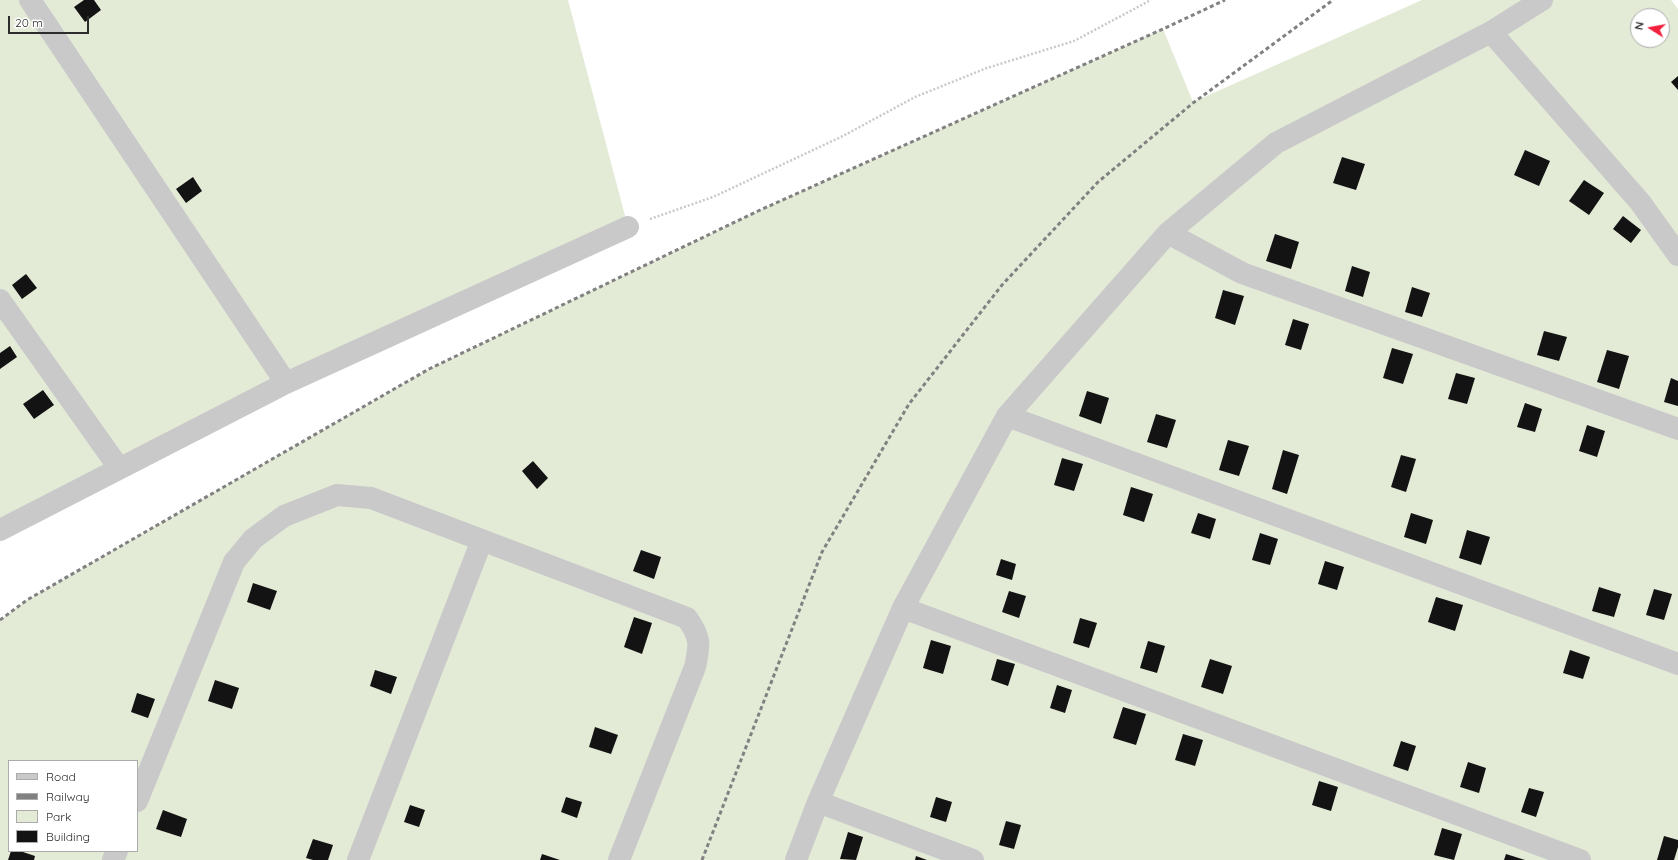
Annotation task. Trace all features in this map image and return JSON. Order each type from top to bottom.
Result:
[{"type":"street","points":[[30,0],[286,383]]},
{"type":"street","points":[[796,860],[818,802],[903,608],[1007,416],[1168,233],[1276,143],[1491,32],[1542,0]]},
{"type":"street","points":[[1491,32],[1640,202],[1678,255]]},
{"type":"street","points":[[0,530],[286,383],[628,227]]},
{"type":"street","points":[[1168,233],[1242,273],[1678,429]]},
{"type":"street","points":[[0,300],[119,468]]},
{"type":"street","points":[[1007,416],[1678,664]]},
{"type":"street","points":[[138,799],[234,562],[253,539],[284,516],[337,495],[371,498],[687,618],[696,631],[700,648],[695,667],[619,860]]},
{"type":"street","points":[[358,860],[482,540]]},
{"type":"street","points":[[903,608],[1580,860]]},
{"type":"street","points":[[818,802],[973,860]]},
{"type":"path","points":[[628,227],[713,198],[844,136],[915,97],[987,68],[1074,41],[1151,0]]},
{"type":"green space","points":[[0,0],[568,0],[628,227],[0,530]]},
{"type":"green space","points":[[1422,0],[1671,0],[1678,9],[1678,860],[0,860],[0,620],[27,600],[429,369],[758,211],[1163,29],[1193,102]]},
{"type":"building","points":[[84,0],[94,0],[101,10],[85,22],[74,7]]},
{"type":"building","points":[[1678,76],[1678,90],[1671,82]]},
{"type":"building","points":[[1525,150],[1550,161],[1539,186],[1514,175]]},
{"type":"building","points":[[1342,157],[1365,164],[1356,190],[1333,183]]},
{"type":"building","points":[[193,177],[202,191],[186,203],[176,189]]},
{"type":"building","points":[[1584,180],[1604,193],[1589,215],[1569,201]]},
{"type":"building","points":[[1623,216],[1641,230],[1631,243],[1613,229]]},
{"type":"building","points":[[1275,234],[1299,242],[1291,269],[1266,261]]},
{"type":"building","points":[[1352,266],[1370,272],[1363,297],[1345,291]]},
{"type":"building","points":[[26,274],[37,288],[22,299],[12,285]]},
{"type":"building","points":[[1412,287],[1430,293],[1422,317],[1405,312]]},
{"type":"building","points":[[1223,290],[1244,296],[1235,325],[1215,318]]},
{"type":"building","points":[[1293,319],[1309,324],[1301,350],[1285,345]]},
{"type":"building","points":[[1544,331],[1567,337],[1559,361],[1537,355]]},
{"type":"building","points":[[10,346],[17,357],[0,369],[0,353]]},
{"type":"building","points":[[1392,348],[1413,354],[1403,384],[1383,378]]},
{"type":"building","points":[[1607,350],[1629,356],[1619,389],[1597,382]]},
{"type":"building","points":[[1456,373],[1475,378],[1467,404],[1448,399]]},
{"type":"building","points":[[1671,378],[1678,381],[1678,406],[1664,402]]},
{"type":"building","points":[[43,390],[54,405],[34,419],[23,404]]},
{"type":"building","points":[[1087,391],[1109,398],[1101,424],[1079,416]]},
{"type":"building","points":[[1525,403],[1542,409],[1535,432],[1517,427]]},
{"type":"building","points":[[1156,414],[1176,420],[1167,448],[1147,442]]},
{"type":"building","points":[[1587,425],[1605,431],[1597,457],[1579,451]]},
{"type":"building","points":[[1228,440],[1249,446],[1239,476],[1219,470]]},
{"type":"building","points":[[1283,450],[1299,455],[1287,494],[1272,489]]},
{"type":"building","points":[[1401,455],[1416,459],[1406,492],[1391,487]]},
{"type":"building","points":[[1062,458],[1083,464],[1074,491],[1054,485]]},
{"type":"building","points":[[533,461],[548,478],[537,489],[522,471]]},
{"type":"building","points":[[1131,487],[1153,494],[1144,522],[1123,515]]},
{"type":"building","points":[[1198,513],[1216,519],[1210,539],[1191,533]]},
{"type":"building","points":[[1411,513],[1433,520],[1426,544],[1404,537]]},
{"type":"building","points":[[1467,530],[1490,537],[1481,565],[1459,558]]},
{"type":"building","points":[[1260,533],[1278,539],[1270,565],[1252,560]]},
{"type":"building","points":[[641,550],[661,557],[654,579],[633,571]]},
{"type":"building","points":[[1001,559],[1016,564],[1012,580],[996,575]]},
{"type":"building","points":[[1325,561],[1344,567],[1337,590],[1318,584]]},
{"type":"building","points":[[253,583],[277,591],[270,610],[247,602]]},
{"type":"building","points":[[1599,587],[1621,594],[1614,617],[1592,611]]},
{"type":"building","points":[[1654,589],[1672,594],[1664,620],[1646,615]]},
{"type":"building","points":[[1009,591],[1026,596],[1019,618],[1002,612]]},
{"type":"building","points":[[1436,597],[1463,605],[1455,631],[1428,622]]},
{"type":"building","points":[[634,617],[652,623],[642,654],[624,647]]},
{"type":"building","points":[[1080,618],[1097,623],[1089,648],[1073,643]]},
{"type":"building","points":[[931,640],[951,646],[943,674],[923,668]]},
{"type":"building","points":[[1148,641],[1165,646],[1157,673],[1140,668]]},
{"type":"building","points":[[1570,650],[1590,657],[1583,679],[1563,673]]},
{"type":"building","points":[[997,659],[1015,664],[1008,686],[991,680]]},
{"type":"building","points":[[1210,659],[1232,666],[1223,694],[1201,687]]},
{"type":"building","points":[[375,670],[397,677],[391,694],[370,686]]},
{"type":"building","points":[[215,680],[239,688],[232,709],[208,701]]},
{"type":"building","points":[[1057,685],[1072,690],[1065,713],[1050,708]]},
{"type":"building","points":[[137,693],[155,699],[148,718],[131,712]]},
{"type":"building","points":[[1123,707],[1146,714],[1136,745],[1113,738]]},
{"type":"building","points":[[595,727],[618,735],[611,754],[589,747]]},
{"type":"building","points":[[1183,734],[1203,740],[1195,766],[1175,760]]},
{"type":"building","points":[[1401,741],[1416,746],[1408,771],[1393,766]]},
{"type":"building","points":[[1468,762],[1486,768],[1479,793],[1460,787]]},
{"type":"building","points":[[1319,781],[1338,787],[1331,811],[1312,805]]},
{"type":"building","points":[[1529,788],[1544,792],[1536,817],[1521,812]]},
{"type":"building","points":[[566,797],[582,802],[577,818],[561,812]]},
{"type":"building","points":[[936,797],[952,802],[946,822],[930,817]]},
{"type":"building","points":[[410,805],[425,810],[419,827],[404,822]]},
{"type":"building","points":[[163,810],[187,819],[181,837],[156,829]]},
{"type":"building","points":[[1006,821],[1021,825],[1014,849],[999,845]]},
{"type":"building","points":[[1442,828],[1462,834],[1454,860],[1434,855]]},
{"type":"building","points":[[848,832],[863,837],[856,860],[840,859]]},
{"type":"building","points":[[1664,836],[1678,840],[1678,847],[1674,860],[1657,860]]},
{"type":"building","points":[[313,839],[333,845],[328,860],[313,860],[306,858]]},
{"type":"building","points":[[11,852],[23,852],[35,856],[34,860],[8,860]]},
{"type":"building","points":[[542,854],[560,860],[540,860]]},
{"type":"building","points":[[1506,854],[1525,860],[1504,860]]},
{"type":"building","points":[[916,856],[927,860],[915,860]]},
{"type":"railway","points":[[0,620],[27,600],[429,369],[758,211],[1225,0]]},
{"type":"railway","points":[[702,860],[822,552],[909,404],[1002,285],[1098,182],[1193,103],[1333,0]]}]
